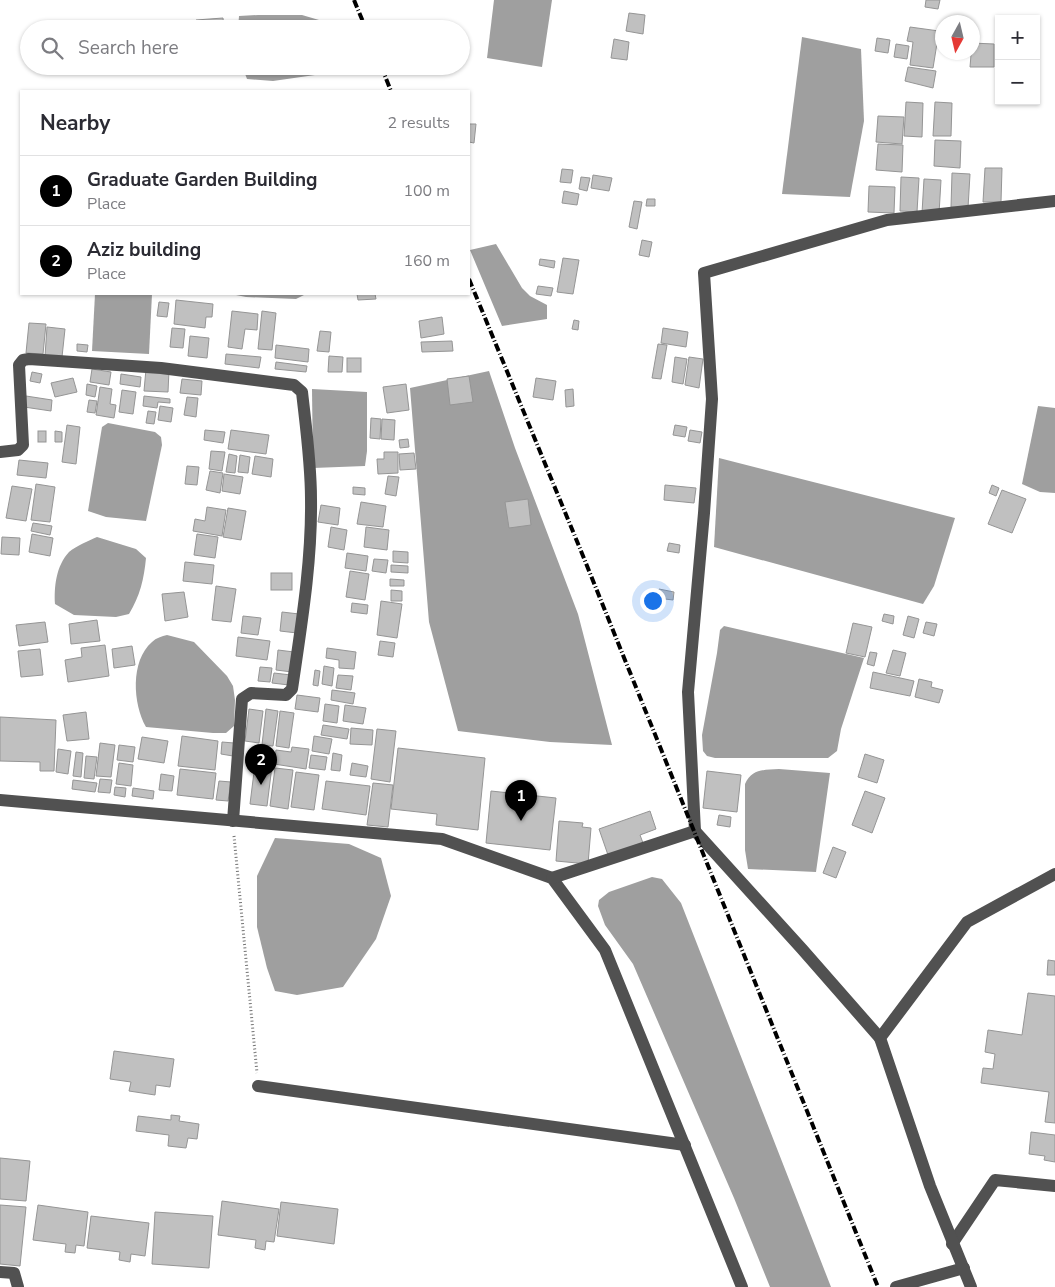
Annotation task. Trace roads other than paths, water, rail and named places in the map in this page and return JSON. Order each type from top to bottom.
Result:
[{"type":"street","points":[[971,1287],[930,1186],[880,1038],[695,831],[688,692],[712,399],[704,273],[887,220],[1055,201]]},
{"type":"street","points":[[0,452],[18,450],[23,445],[19,365],[23,360],[161,368],[221,374],[294,385],[302,392],[308,440],[311,499],[301,629],[292,689],[286,695],[251,693],[242,699],[233,820]]},
{"type":"street","points":[[0,800],[442,839],[552,878],[605,950],[742,1287]]},
{"type":"street","points":[[552,878],[695,831]]},
{"type":"street","points":[[880,1038],[967,922],[1055,874]]},
{"type":"street","points":[[258,1086],[685,1145]]},
{"type":"street","points":[[952,1244],[995,1180],[1055,1186]]},
{"type":"street","points":[[896,1287],[964,1268]]},
{"type":"street","points":[[0,1272],[14,1273],[18,1287]]},
{"type":"railway","points":[[354,0],[362,20]]},
{"type":"railway","points":[[385,75],[391,90]]},
{"type":"railway","points":[[470,281],[581,551],[878,1287]]},
{"type":"place","name":"Aziz building","points":[[261,785]]},
{"type":"place","name":"Graduate Garden Building","points":[[521,821]]}]
